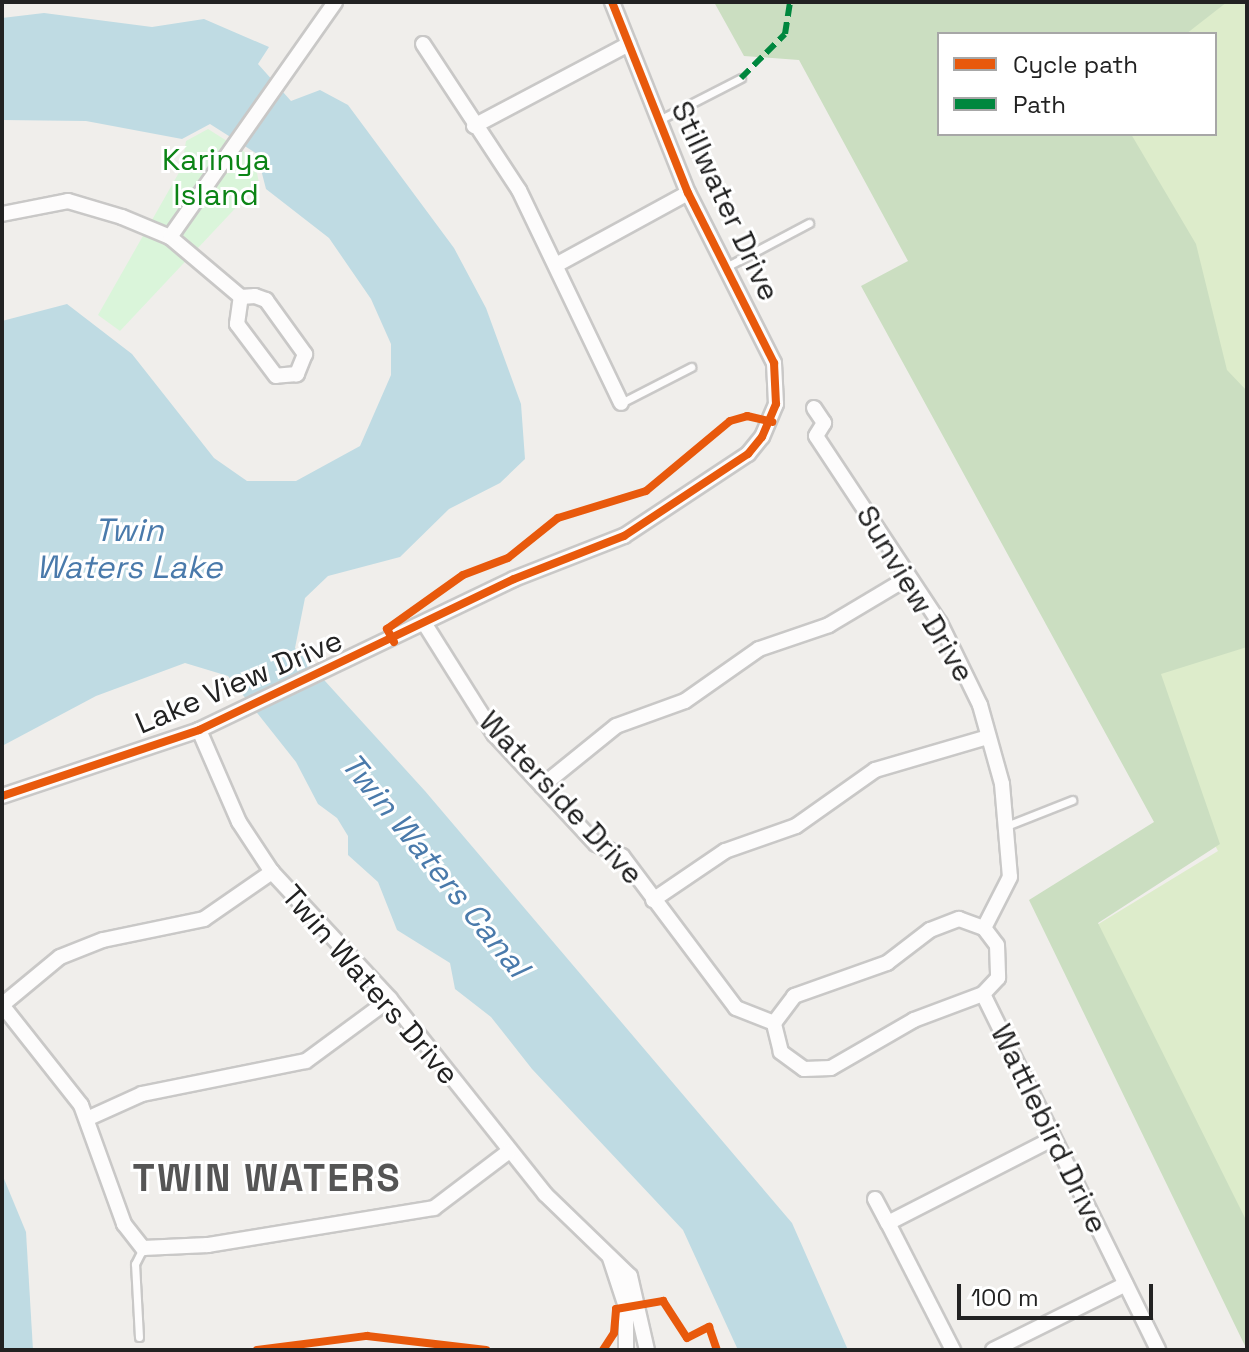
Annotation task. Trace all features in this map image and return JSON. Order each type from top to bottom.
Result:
[{"type":"street","points":[[170,237],[335,2]]},
{"type":"street","name":"Stillwater Drive","points":[[612,2],[688,193],[774,363],[772,422]]},
{"type":"street","points":[[423,44],[474,126],[519,190],[621,403]]},
{"type":"street","points":[[474,126],[629,44]]},
{"type":"street","points":[[556,265],[688,193]]},
{"type":"street","points":[[2,214],[68,201],[170,237],[241,297],[266,300],[283,319],[305,354],[297,374],[283,379],[269,370],[237,324],[241,297]]},
{"type":"street","name":"Sunview Drive","points":[[814,408],[824,423],[816,436],[906,579],[961,658],[988,737],[1009,825],[1010,877],[984,928]]},
{"type":"street","name":"Lake View Drive","points":[[2,796],[199,730],[426,626],[514,579],[624,536],[748,454],[772,422]]},
{"type":"street","points":[[542,786],[616,726],[685,701],[759,649],[829,625],[906,579]]},
{"type":"street","name":"Waterside Drive","points":[[426,626],[494,734],[596,844],[622,856],[736,1008],[774,1023]]},
{"type":"street","name":"Twin Waters Drive","points":[[199,730],[239,822],[272,872],[390,999],[508,1152],[630,1276],[647,1350]]},
{"type":"street","points":[[653,900],[725,851],[796,826],[875,770],[988,737]]},
{"type":"street","points":[[272,872],[204,919],[103,940],[60,957],[2,1005],[89,1118],[124,1224],[143,1248],[208,1245],[434,1208],[508,1152]]},
{"type":"street","points":[[959,919],[984,928],[997,945],[998,978],[983,994],[914,1020],[831,1068],[804,1069],[781,1052],[774,1023],[794,996],[887,963],[930,930],[959,919]]},
{"type":"street","name":"Wattlebird Drive","points":[[983,994],[1158,1350]]},
{"type":"street","points":[[89,1118],[142,1094],[306,1061],[390,999]]},
{"type":"street","points":[[888,1223],[1054,1138]]},
{"type":"street","points":[[875,1199],[953,1350]]},
{"type":"street","name":"Twin Waters Drive","points":[[607,1251],[626,1307],[626,1350]]},
{"type":"street","points":[[993,1350],[1126,1284]]},
{"type":"lane","points":[[659,120],[741,78]]},
{"type":"lane","points":[[726,267],[809,223]]},
{"type":"lane","points":[[621,403],[691,367]]},
{"type":"lane","points":[[1009,825],[1072,800]]},
{"type":"lane","points":[[139,1337],[135,1264],[143,1248]]},
{"type":"green space","points":[[714,2],[1227,2],[1189,32],[937,32],[937,136],[1132,136],[1196,244],[1227,370],[1247,391],[1247,647],[1161,674],[1220,844],[1098,923],[1247,1222],[1247,1350],[1029,900],[1154,822],[861,286],[908,261],[799,60],[744,56]]},
{"type":"green space","points":[[774,2],[1247,2],[1247,1248],[1087,931],[1218,851]]},
{"type":"green space","name":"Karinya Island","points":[[208,129],[254,158],[259,183],[120,331],[98,315],[181,169],[186,141]]},
{"type":"water","name":"Twin Waters Lake","points":[[44,13],[152,27],[204,19],[269,47],[258,64],[291,101],[320,90],[348,105],[454,248],[486,308],[521,404],[525,459],[500,483],[449,509],[400,557],[328,576],[305,598],[295,648],[425,791],[792,1223],[848,1350],[738,1350],[683,1230],[532,1069],[491,1017],[455,989],[450,963],[397,930],[378,882],[348,855],[348,836],[337,818],[318,804],[296,762],[228,676],[185,663],[96,696],[2,746],[2,321],[67,304],[132,354],[214,458],[247,481],[296,481],[360,446],[391,375],[391,344],[371,299],[329,238],[266,189],[257,154],[210,124],[182,139],[86,121],[2,120],[2,18]]},
{"type":"water","points":[[2,1174],[26,1232],[33,1350],[2,1350]]},
{"type":"marked path","points":[[741,78],[785,34],[790,2]]},
{"type":"cycle path","points":[[2,796],[199,730],[514,579],[624,536],[748,454],[762,437],[776,404],[774,363],[688,193],[612,2]]},
{"type":"cycle path","points":[[394,642],[387,629],[463,575],[508,558],[558,518],[646,491],[730,421],[747,416],[772,422]]},
{"type":"cycle path","points":[[603,1350],[614,1333],[616,1309],[663,1301],[687,1338],[709,1327],[717,1350]]},
{"type":"cycle path","points":[[257,1350],[367,1336],[486,1350]]},
{"type":"district","name":"TWIN WATERS","points":[[267,1179]]},
{"type":"water label","name":"Twin Waters Canal","points":[[435,865]]}]
